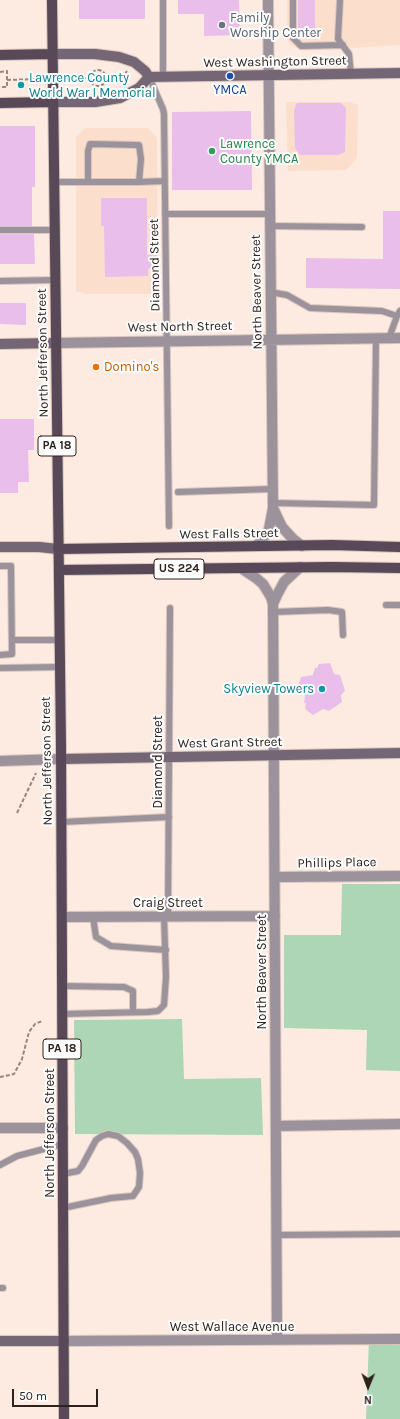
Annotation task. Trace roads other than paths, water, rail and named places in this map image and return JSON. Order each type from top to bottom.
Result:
[{"type":"main road","name":"PA 18","points":[[52,0],[53,102]]},
{"type":"main road","points":[[0,55],[52,54]]},
{"type":"main road","points":[[0,103],[53,102]]},
{"type":"main road","name":"North Jefferson Street","points":[[53,102],[61,759],[64,1419]]},
{"type":"main road","name":"West Falls Street","points":[[58,549],[256,546],[400,547]]},
{"type":"main road","name":"US 224","points":[[58,570],[300,567],[400,568]]},
{"type":"street","name":"North Beaver Street","points":[[256,546],[266,535],[269,529],[273,506],[269,226],[268,0]]},
{"type":"street","points":[[52,54],[95,54],[119,56],[140,66],[149,77],[139,88],[120,98],[95,102],[53,102]]},
{"type":"street","name":"West Washington Street","points":[[149,77],[400,73]]},
{"type":"street","name":"West North Street","points":[[56,343],[166,340],[400,338]]},
{"type":"street","points":[[0,344],[56,343]]},
{"type":"street","name":"North Beaver Street","points":[[273,506],[282,527],[302,546]]},
{"type":"street","points":[[0,547],[39,547],[58,549]]},
{"type":"street","name":"North Beaver Street","points":[[273,608],[282,585],[300,567]]},
{"type":"street","name":"North Beaver Street","points":[[241,568],[251,573],[263,584],[271,597],[273,608],[277,1340]]},
{"type":"street","name":"West Grant Street","points":[[61,759],[400,753]]},
{"type":"street","points":[[0,761],[61,759]]},
{"type":"street","name":"Phillips Place","points":[[275,877],[400,876]]},
{"type":"street","name":"Craig Street","points":[[62,917],[275,916]]},
{"type":"street","points":[[276,1126],[400,1124]]},
{"type":"street","points":[[0,1128],[63,1128]]},
{"type":"street","name":"West Wallace Avenue","points":[[64,1341],[400,1339]]},
{"type":"street","points":[[0,1341],[64,1341]]},
{"type":"lane","points":[[163,0],[163,77]]},
{"type":"lane","points":[[293,0],[292,38],[301,46],[343,45]]},
{"type":"lane","points":[[340,0],[338,39],[349,54],[351,74]]},
{"type":"lane","name":"Diamond Street","points":[[149,77],[164,114],[169,526]]},
{"type":"lane","points":[[88,181],[88,151],[90,144],[139,145],[141,159],[139,182]]},
{"type":"lane","points":[[54,182],[164,181]]},
{"type":"lane","points":[[165,214],[269,214]]},
{"type":"lane","points":[[269,226],[362,227]]},
{"type":"lane","points":[[0,230],[54,230]]},
{"type":"lane","points":[[0,281],[55,280]]},
{"type":"lane","points":[[270,292],[287,295],[310,308],[398,313],[389,338]]},
{"type":"lane","points":[[273,506],[374,505],[376,338]]},
{"type":"lane","points":[[178,492],[272,489]]},
{"type":"lane","points":[[0,566],[11,566],[12,640],[12,654],[0,655]]},
{"type":"lane","points":[[386,605],[400,605]]},
{"type":"lane","name":"Diamond Street","points":[[62,1014],[158,1011],[164,1005],[166,977],[169,817],[170,608]]},
{"type":"lane","points":[[273,608],[342,612],[344,635]]},
{"type":"lane","points":[[12,640],[59,640]]},
{"type":"lane","points":[[0,668],[60,667]]},
{"type":"lane","points":[[61,822],[169,817]]},
{"type":"lane","points":[[93,917],[96,937],[111,946],[166,950]]},
{"type":"lane","points":[[62,986],[124,987],[133,991],[133,1012]]},
{"type":"lane","points":[[63,1174],[78,1171],[96,1140],[108,1134],[118,1136],[128,1143],[136,1156],[140,1172],[139,1187],[132,1196],[111,1198],[63,1208]]},
{"type":"lane","points":[[0,1165],[17,1156],[63,1144]]},
{"type":"lane","points":[[276,1235],[400,1234]]},
{"type":"place","name":"Family Worship Center","points":[[222,25]]},
{"type":"place","name":"YMCA","points":[[230,76]]},
{"type":"place","name":"Lawrence County World War I Memorial","points":[[21,85]]},
{"type":"place","name":"Lawrence County YMCA","points":[[212,151]]},
{"type":"place","name":"Domino's","points":[[96,367]]},
{"type":"place","name":"Skyview Towers","points":[[322,689]]}]
